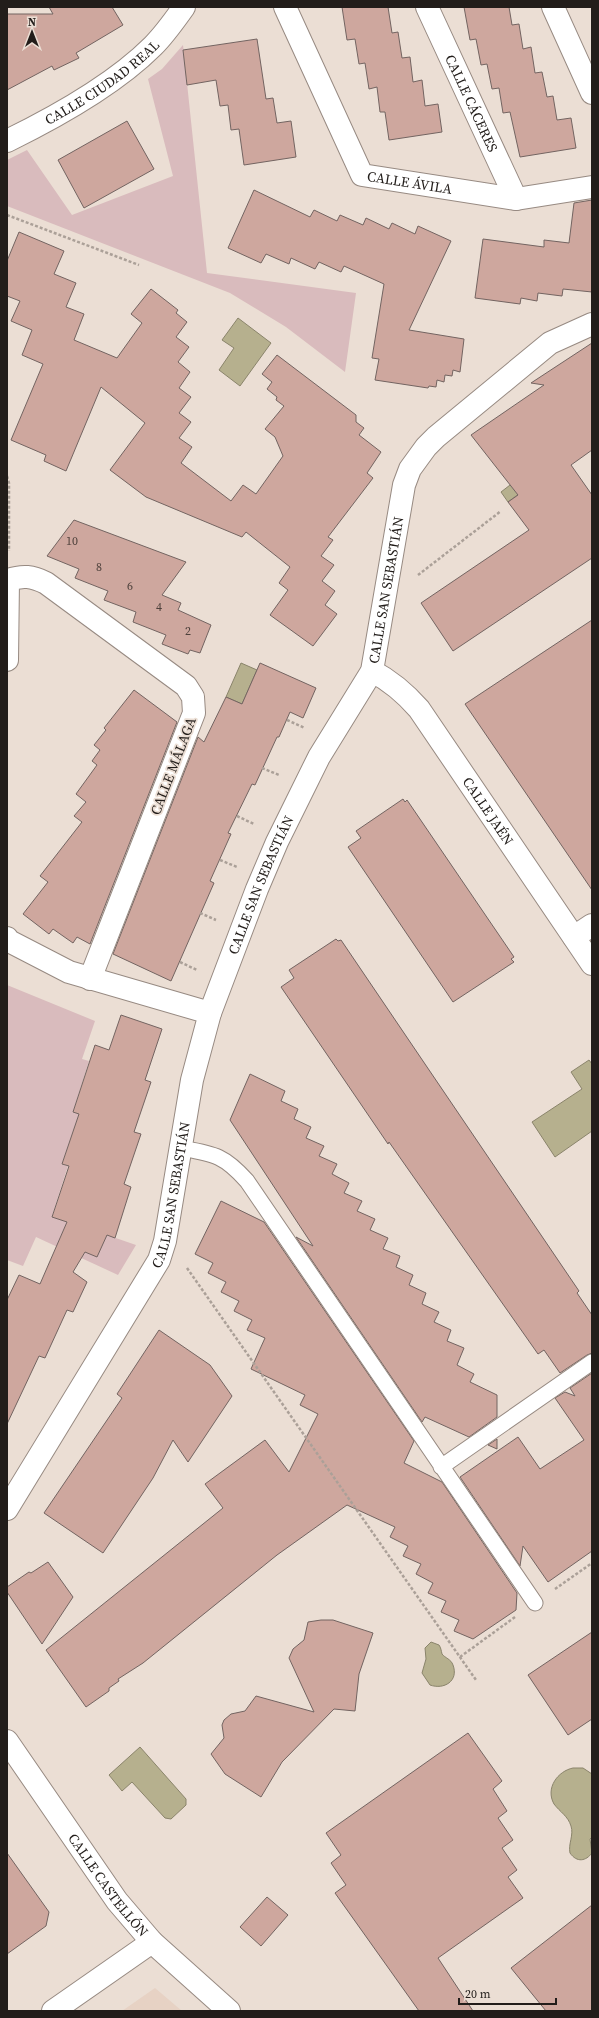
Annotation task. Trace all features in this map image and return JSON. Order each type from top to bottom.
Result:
[{"type":"street","name":"CALLE CIUDAD REAL","points":[[7,141],[68,108],[120,74],[154,45],[168,30],[184,7]]},
{"type":"street","name":"CALLE ÁVILA","points":[[285,7],[362,175],[516,199],[592,187]]},
{"type":"street","name":"CALLE CÁCERES","points":[[427,7],[516,199]]},
{"type":"street","points":[[552,7],[592,93]]},
{"type":"street","name":"CALLE SAN SEBASTIÁN","points":[[7,1509],[159,1260],[165,1241],[192,1080],[210,1013],[257,889],[277,842],[319,757],[372,671],[398,516],[404,485],[410,469],[426,447],[436,437],[550,343],[592,324]]},
{"type":"street","name":"CALLE MÁLAGA","points":[[8,580],[25,576],[33,577],[46,582],[186,686],[193,697],[194,714],[90,979]]},
{"type":"street","points":[[7,660],[8,580]]},
{"type":"street","name":"CALLE JAÉN","points":[[372,671],[393,683],[407,695],[419,709],[592,964]]},
{"type":"street","points":[[574,937],[592,925]]},
{"type":"street","points":[[7,938],[9,941],[69,972],[210,1013]]},
{"type":"street","name":"CALLE CASTELLÓN","points":[[7,1741],[117,1900],[152,1942],[228,2011]]},
{"type":"street","points":[[53,2011],[152,1942]]},
{"type":"lane","points":[[181,1148],[211,1153],[226,1161],[247,1181],[535,1603]]},
{"type":"lane","points":[[441,1467],[592,1362]]},
{"type":"path","points":[[7,215],[138,266]]},
{"type":"path","points":[[7,476],[9,483],[8,580]]},
{"type":"path","points":[[416,577],[501,511]]},
{"type":"path","points":[[287,720],[310,731]]},
{"type":"path","points":[[262,768],[281,776]]},
{"type":"path","points":[[237,816],[256,825]]},
{"type":"path","points":[[220,860],[238,868]]},
{"type":"path","points":[[200,913],[218,921]]},
{"type":"path","points":[[180,962],[199,970]]},
{"type":"path","points":[[184,1263],[476,1680]]},
{"type":"path","points":[[549,1593],[592,1562]]},
{"type":"path","points":[[460,1657],[521,1613]]},
{"type":"shaded area","points":[[183,45],[207,273],[356,293],[345,372],[286,327],[230,293],[7,206],[7,160],[27,150],[72,215],[173,176],[148,79],[162,69]]},
{"type":"shaded area","points":[[238,318],[271,343],[240,386],[219,370],[234,348],[222,340]]},
{"type":"shaded area","points":[[523,475],[531,485],[508,502],[501,492]]},
{"type":"shaded area","points":[[241,663],[257,670],[242,704],[226,697]]},
{"type":"shaded area","points":[[7,985],[95,1021],[82,1059],[89,1061],[73,1112],[79,1114],[62,1164],[68,1166],[52,1216],[136,1245],[118,1275],[36,1237],[23,1266],[7,1260]]},
{"type":"shaded area","points":[[589,1060],[592,1064],[592,1131],[555,1157],[532,1122],[582,1089],[571,1072]]},
{"type":"shaded area","points":[[431,1642],[439,1645],[442,1654],[451,1661],[453,1665],[454,1676],[449,1683],[445,1685],[430,1685],[422,1673],[426,1659],[425,1648]]},
{"type":"shaded area","points":[[140,1747],[186,1799],[186,1805],[171,1819],[165,1818],[132,1782],[122,1791],[109,1775]]},
{"type":"shaded area","points":[[573,1768],[583,1768],[592,1774],[592,1837],[590,1839],[592,1853],[587,1858],[581,1860],[578,1860],[570,1853],[572,1829],[566,1817],[554,1804],[551,1792],[554,1781],[558,1776]]},
{"type":"shaded area","points":[[155,1988],[182,2011],[122,2011]]},
{"type":"building","points":[[49,7],[112,7],[123,25],[76,53],[79,58],[54,70],[52,66],[7,90],[7,14],[53,14]]},
{"type":"building","points":[[342,7],[388,7],[392,33],[398,32],[402,58],[410,57],[413,82],[422,80],[425,106],[438,104],[442,132],[389,140],[385,112],[380,112],[377,87],[369,89],[365,63],[359,64],[355,39],[347,40]]},
{"type":"building","points":[[464,7],[509,7],[512,25],[519,24],[523,49],[531,47],[535,73],[542,72],[547,97],[553,96],[557,120],[571,118],[576,148],[520,157],[510,112],[503,113],[499,88],[492,89],[487,64],[481,65],[476,39],[470,40]]},
{"type":"building","points":[[257,39],[266,99],[273,98],[277,123],[291,121],[296,157],[244,165],[239,129],[231,130],[228,105],[220,106],[216,80],[187,85],[183,50]]},
{"type":"building","points":[[127,121],[154,169],[84,208],[58,160]]},
{"type":"building","points":[[254,190],[310,217],[314,210],[337,221],[340,215],[363,225],[366,218],[389,229],[392,223],[415,234],[418,226],[451,241],[409,330],[464,339],[460,372],[453,370],[452,376],[445,375],[444,382],[437,380],[436,387],[429,386],[428,388],[375,380],[379,359],[372,358],[384,284],[344,266],[341,272],[319,262],[315,269],[291,258],[289,264],[266,254],[261,263],[228,248]]},
{"type":"building","points":[[592,200],[592,292],[563,289],[562,296],[538,293],[537,301],[521,298],[520,304],[475,298],[483,239],[544,247],[544,240],[569,243],[574,203]]},
{"type":"building","points":[[19,232],[64,251],[54,274],[76,283],[66,307],[84,314],[74,340],[117,358],[142,323],[131,314],[151,289],[178,310],[176,313],[187,322],[176,337],[189,347],[178,362],[190,372],[179,388],[191,397],[179,413],[191,422],[179,438],[192,447],[181,463],[231,501],[243,485],[256,494],[283,456],[275,437],[265,429],[284,406],[276,400],[277,397],[267,389],[272,382],[262,374],[277,355],[356,415],[356,422],[364,428],[359,435],[381,452],[367,473],[373,478],[328,537],[333,540],[321,556],[334,565],[322,581],[335,591],[325,605],[337,614],[313,646],[270,615],[288,590],[279,583],[290,567],[246,532],[242,537],[146,497],[110,470],[145,423],[101,387],[66,471],[44,461],[46,455],[11,440],[43,364],[22,355],[32,330],[11,321],[20,301],[7,296],[7,261]]},
{"type":"building","points":[[592,343],[592,450],[571,465],[592,495],[592,558],[453,651],[421,603],[529,530],[508,502],[518,495],[471,435],[544,385],[531,383]]},
{"type":"building","points":[[74,520],[186,562],[162,595],[181,603],[178,610],[211,625],[200,653],[190,650],[188,654],[162,644],[166,635],[133,622],[136,612],[104,600],[108,591],[75,578],[79,569],[47,556]]},
{"type":"building","points":[[592,620],[592,890],[465,704]]},
{"type":"building","points":[[260,663],[316,688],[303,718],[290,712],[255,785],[252,784],[228,833],[231,834],[210,881],[214,883],[171,981],[113,954],[198,737],[204,742],[226,697],[242,704]]},
{"type":"building","points":[[134,690],[177,722],[90,944],[77,937],[73,943],[53,929],[49,934],[23,914],[48,882],[40,876],[82,822],[74,816],[86,802],[76,794],[97,765],[92,761],[100,750],[94,745],[106,730],[104,728]]},
{"type":"building","points":[[403,799],[405,802],[407,800],[514,957],[511,959],[514,962],[453,1002],[348,847],[361,838],[356,831]]},
{"type":"building","points":[[336,939],[338,941],[341,940],[579,1291],[577,1293],[592,1315],[592,1353],[560,1373],[544,1350],[538,1354],[389,1142],[388,1144],[281,987],[294,978],[289,970]]},
{"type":"building","points":[[121,1015],[162,1029],[145,1080],[151,1082],[134,1132],[141,1134],[124,1184],[131,1187],[115,1238],[107,1235],[97,1257],[85,1252],[73,1272],[87,1282],[73,1312],[67,1310],[45,1358],[39,1356],[7,1424],[7,1300],[19,1275],[40,1284],[67,1222],[52,1217],[69,1166],[62,1164],[79,1114],[73,1112],[95,1045],[109,1050]]},
{"type":"building","points":[[250,1074],[285,1091],[281,1101],[298,1109],[294,1119],[311,1127],[306,1138],[324,1146],[319,1156],[337,1164],[332,1174],[349,1183],[344,1193],[362,1201],[357,1211],[375,1219],[370,1230],[388,1238],[383,1249],[400,1256],[396,1267],[413,1275],[409,1285],[426,1293],[422,1304],[439,1312],[434,1322],[451,1330],[447,1341],[464,1348],[457,1365],[474,1374],[470,1382],[497,1395],[497,1417],[469,1437],[425,1417],[422,1422],[296,1237],[313,1246],[230,1120]]},
{"type":"building","points":[[221,1201],[264,1222],[414,1441],[404,1463],[442,1482],[517,1593],[516,1610],[473,1639],[454,1631],[459,1620],[441,1612],[446,1601],[428,1593],[433,1583],[416,1574],[421,1564],[403,1556],[408,1546],[390,1537],[395,1527],[347,1505],[277,1555],[143,1663],[118,1679],[119,1681],[109,1688],[109,1691],[86,1707],[46,1650],[223,1508],[205,1484],[265,1440],[289,1472],[318,1414],[300,1405],[305,1395],[251,1369],[265,1338],[247,1330],[252,1320],[234,1311],[239,1301],[221,1292],[226,1282],[208,1273],[213,1263],[195,1254]]},
{"type":"building","points":[[159,1330],[210,1365],[232,1396],[188,1462],[173,1440],[153,1478],[103,1553],[44,1513],[122,1398],[117,1394]]},
{"type":"building","points":[[592,1373],[592,1551],[548,1582],[523,1546],[520,1566],[460,1477],[518,1437],[540,1469],[584,1440],[555,1398],[565,1392],[575,1396],[570,1388]]},
{"type":"building","points":[[497,1439],[497,1449],[488,1445]]},
{"type":"building","points":[[48,1562],[73,1597],[42,1644],[7,1592],[7,1587],[29,1572],[31,1573]]},
{"type":"building","points":[[333,1620],[373,1633],[359,1674],[355,1711],[334,1709],[282,1762],[261,1797],[225,1774],[211,1754],[224,1738],[222,1725],[224,1720],[231,1714],[245,1711],[256,1696],[314,1712],[289,1658],[293,1649],[304,1640],[308,1622]]},
{"type":"building","points":[[592,1632],[592,1719],[568,1735],[528,1675]]},
{"type":"building","points":[[468,1733],[502,1781],[493,1789],[507,1811],[498,1818],[513,1840],[502,1848],[517,1870],[508,1877],[523,1898],[438,1958],[473,2011],[419,2011],[335,1893],[346,1885],[331,1863],[341,1855],[326,1833]]},
{"type":"building","points":[[7,1853],[49,1912],[46,1926],[7,1954]]},
{"type":"building","points":[[267,1897],[288,1915],[261,1946],[240,1927]]},
{"type":"building","points":[[592,1905],[592,2011],[546,2011],[511,1968]]}]
